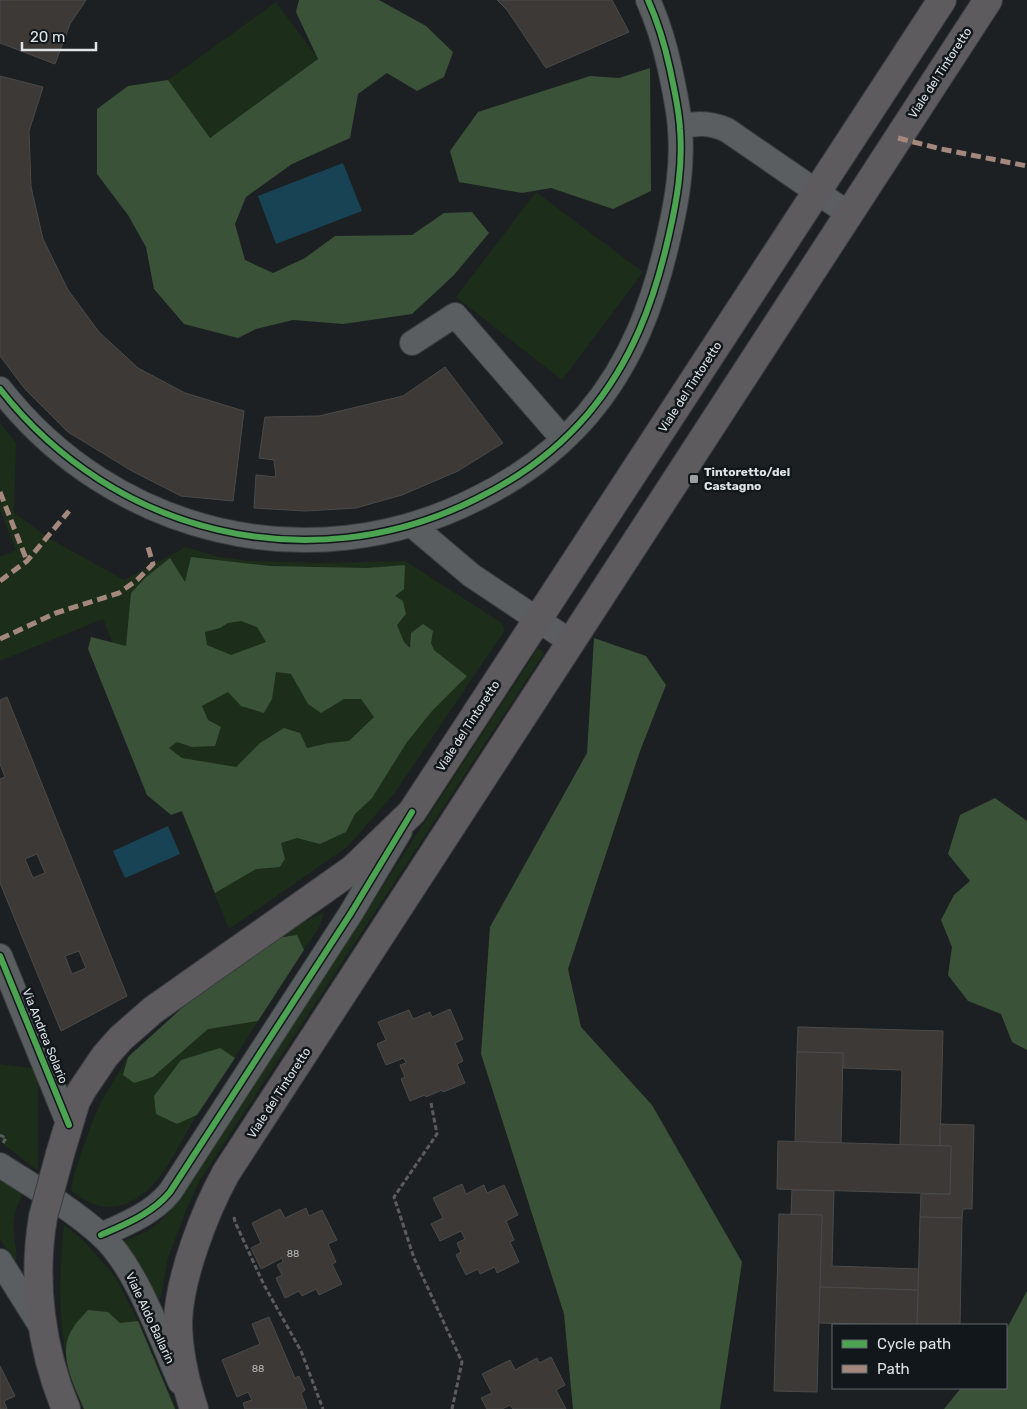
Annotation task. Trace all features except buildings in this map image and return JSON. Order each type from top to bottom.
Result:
[{"type":"main road","name":"Viale del Tintoretto","points":[[66,1409],[53,1374],[42,1328],[38,1279],[43,1217],[76,1101],[85,1084],[105,1056],[121,1038],[153,1010],[353,869],[412,812],[942,0]]},
{"type":"main road","name":"Viale del Tintoretto","points":[[193,1409],[180,1351],[179,1307],[194,1249],[218,1187],[988,0]]},
{"type":"street","points":[[0,389],[43,437],[65,456],[114,490],[141,504],[196,525],[252,537],[308,540],[365,535],[412,525],[465,505],[507,482],[545,455],[563,439],[586,416],[614,378],[636,340],[648,312],[661,270],[673,216],[680,162],[680,127],[667,58],[648,0]]},
{"type":"street","points":[[680,127],[691,124],[706,124],[727,130],[849,214]]},
{"type":"street","points":[[412,343],[454,315],[563,439]]},
{"type":"street","points":[[412,525],[471,575],[571,642]]},
{"type":"street","points":[[101,1235],[150,1211],[170,1192],[351,913],[412,812]]},
{"type":"street","name":"Via Andrea Solario","points":[[0,956],[69,1125]]},
{"type":"street","name":"Viale Aldo Ballarin","points":[[0,1165],[71,1211],[101,1235],[122,1259],[137,1286],[193,1409]]},
{"type":"street","points":[[0,1261],[42,1328]]},
{"type":"path","points":[[431,1103],[437,1134],[394,1197],[414,1258],[462,1362],[452,1409]]},
{"type":"path","points":[[0,1135],[6,1138]]},
{"type":"path","points":[[234,1213],[235,1222],[264,1285],[301,1351],[323,1409]]},
{"type":"green space","points":[[299,0],[379,0],[426,26],[453,52],[444,77],[417,91],[387,73],[358,94],[350,138],[292,164],[246,197],[235,224],[245,260],[273,273],[305,258],[335,236],[412,235],[444,213],[472,212],[489,233],[454,275],[412,314],[343,324],[293,320],[256,329],[238,338],[184,324],[154,289],[146,247],[128,215],[97,174],[97,109],[128,86],[168,80],[210,138],[318,59],[296,12]]},
{"type":"green space","points":[[276,2],[318,59],[210,138],[168,80]]},
{"type":"green space","points":[[650,68],[651,191],[613,209],[551,188],[522,193],[459,182],[450,151],[478,112],[590,76],[619,78]]},
{"type":"green space","points":[[536,192],[643,272],[562,380],[456,297]]},
{"type":"green space","points":[[0,423],[16,443],[14,513],[52,540],[124,580],[186,547],[219,557],[250,561],[320,563],[405,561],[502,623],[505,630],[394,794],[347,847],[229,929],[103,619],[0,661],[0,557],[16,550],[0,510]]},
{"type":"green space","points":[[191,557],[270,566],[367,568],[405,565],[404,589],[395,596],[403,601],[406,614],[397,625],[404,642],[410,648],[411,633],[423,624],[433,631],[431,643],[434,650],[467,676],[432,711],[407,742],[372,798],[355,814],[346,832],[320,844],[297,838],[281,843],[285,859],[280,867],[256,869],[215,893],[182,811],[171,815],[147,795],[88,649],[91,637],[126,646],[131,593],[145,578],[170,558],[185,582]],"holes":[[[241,621],[257,627],[266,642],[231,655],[207,645],[205,632],[220,628],[228,623]],[[276,672],[291,674],[308,704],[321,713],[344,699],[361,699],[374,717],[349,741],[307,748],[300,733],[284,728],[260,743],[236,767],[182,758],[169,748],[177,742],[192,747],[215,746],[221,727],[208,720],[202,706],[228,692],[241,706],[264,713],[272,699]]]},
{"type":"green space","points":[[594,638],[646,656],[666,685],[640,751],[568,969],[581,1027],[652,1105],[742,1262],[720,1409],[573,1409],[564,1314],[481,1054],[490,927],[587,753]]},
{"type":"green space","points":[[538,648],[544,653],[200,1180],[167,1261],[161,1297],[159,1299],[120,1242],[154,1227],[179,1200]]},
{"type":"green space","points":[[995,798],[1027,821],[1027,1050],[1012,1042],[1001,1014],[968,1001],[948,975],[952,947],[941,920],[954,895],[970,881],[948,854],[960,815]]},
{"type":"green space","points":[[323,912],[323,917],[316,932],[196,1116],[169,1164],[152,1186],[130,1202],[114,1207],[99,1206],[91,1203],[71,1190],[75,1171],[91,1125],[101,1102],[128,1057],[276,938]]},
{"type":"green space","points":[[297,935],[304,950],[258,1021],[208,1029],[153,1077],[134,1083],[123,1075],[128,1057],[204,988],[276,938]]},
{"type":"green space","points":[[220,1048],[235,1058],[197,1115],[177,1124],[156,1114],[154,1096],[181,1060]]},
{"type":"green space","points":[[0,1064],[38,1069],[38,1171],[0,1141]]},
{"type":"green space","points":[[0,1179],[23,1193],[14,1219],[16,1263],[0,1239]]},
{"type":"green space","points":[[64,1225],[84,1241],[116,1278],[138,1321],[176,1409],[84,1409],[66,1357],[61,1319],[61,1256]]},
{"type":"green space","points":[[1027,1291],[1027,1409],[944,1409],[960,1389],[1007,1389],[1007,1328]]},
{"type":"green space","points":[[88,1310],[108,1312],[120,1323],[138,1321],[175,1409],[84,1409],[68,1368],[66,1347],[68,1337],[73,1328]]},
{"type":"water","points":[[343,163],[362,211],[276,244],[258,196]]},
{"type":"water","points":[[168,826],[180,854],[125,878],[113,851]]},
{"type":"marked path","points":[[898,138],[941,149],[1027,166]]},
{"type":"marked path","points":[[0,492],[27,561]]},
{"type":"marked path","points":[[0,581],[27,561],[69,511]]},
{"type":"marked path","points":[[0,639],[56,613],[119,593],[137,580],[153,564],[148,547]]},
{"type":"cycle path","points":[[0,389],[46,439],[99,479],[156,510],[218,530],[282,539],[347,538],[413,524],[476,499],[521,473],[563,440],[603,395],[617,374],[639,330],[663,260],[675,209],[679,182],[681,142],[677,106],[668,60],[658,25],[648,0]]},
{"type":"cycle path","points":[[101,1235],[147,1212],[170,1192],[351,913],[412,812]]},
{"type":"cycle path","points":[[0,956],[69,1125]]},
{"type":"place","name":"Tintoretto/del Castagno","points":[[694,479]]}]
